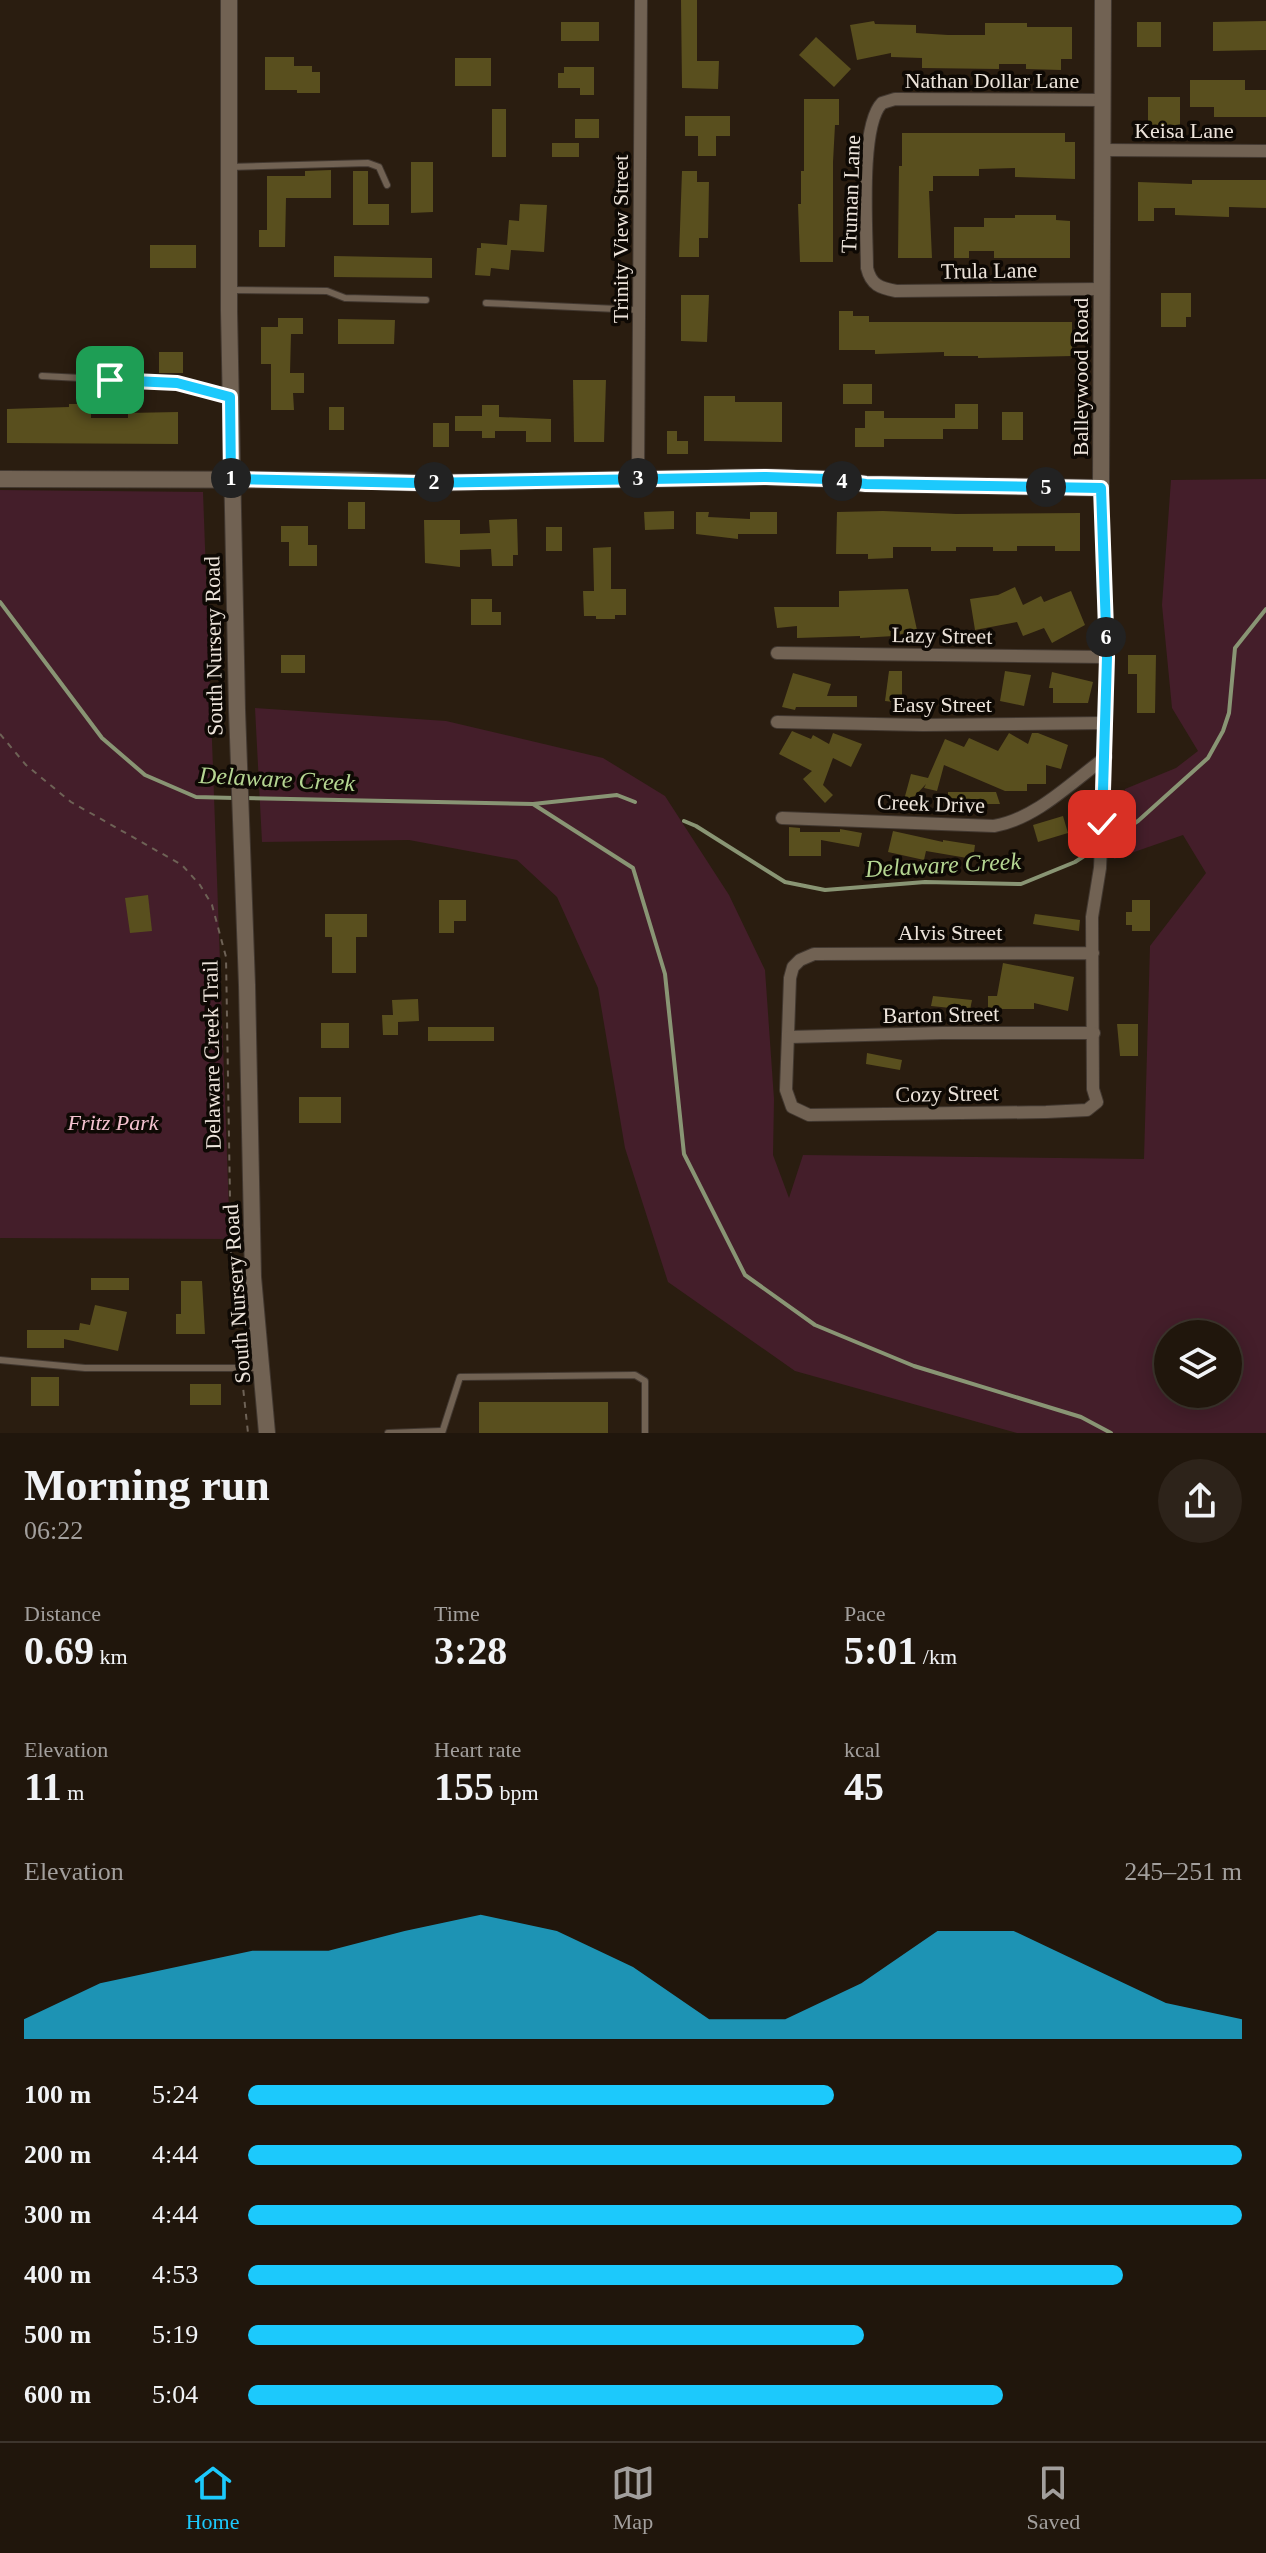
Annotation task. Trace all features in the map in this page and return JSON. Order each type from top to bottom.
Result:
[{"type":"street","name":"South Nursery Road","points":[[229,0],[230,397],[237,710],[253,1277],[267,1433]]},
{"type":"street","name":"Trinity View Street","points":[[638,478],[641,0]]},
{"type":"street","name":"Balleywood Road","points":[[1093,1089],[1092,917],[1100,868],[1107,657],[1101,488],[1103,0]]},
{"type":"street","name":"Nathan Dollar Lane","points":[[882,103],[895,99],[1103,100]]},
{"type":"street","name":"Truman Lane","points":[[877,286],[869,278],[867,268],[866,173],[873,117],[882,103]]},
{"type":"street","name":"Keisa Lane","points":[[1103,150],[1266,151]]},
{"type":"street","name":"Trula Lane","points":[[877,286],[896,291],[1102,289]]},
{"type":"street","points":[[0,479],[419,483],[766,477],[866,484],[1101,488]]},
{"type":"street","name":"Lazy Street","points":[[777,653],[1107,657]]},
{"type":"street","name":"Easy Street","points":[[777,722],[923,725],[1106,723]]},
{"type":"street","name":"Creek Drive","points":[[782,818],[1008,824],[1033,811],[1106,757]]},
{"type":"street","name":"Alvis Street","points":[[789,1037],[790,978],[793,967],[806,956],[908,952],[1093,953]]},
{"type":"street","name":"Barton Street","points":[[789,1037],[1094,1033]]},
{"type":"street","name":"Cozy Street","points":[[789,1037],[788,1098],[792,1107],[809,1115],[1087,1110],[1097,1102],[1093,1089]]},
{"type":"lane","points":[[229,167],[368,163],[379,167],[387,185]]},
{"type":"lane","points":[[229,290],[327,291],[345,298],[426,300]]},
{"type":"lane","points":[[486,303],[639,310]]},
{"type":"lane","points":[[42,376],[177,383],[230,397]]},
{"type":"lane","points":[[0,1360],[85,1368],[261,1368]]},
{"type":"lane","points":[[388,1433],[441,1432],[460,1377],[635,1375],[645,1381],[645,1433]]},
{"type":"path","name":"Delaware Creek Trail","points":[[0,734],[26,765],[71,802],[182,865],[212,905],[226,957],[231,1258],[248,1433]]},
{"type":"green space","points":[[1266,479],[1266,1433],[1017,1433],[795,1371],[668,1282],[625,1148],[598,988],[557,897],[517,860],[409,840],[262,842],[255,708],[446,721],[603,758],[665,796],[729,895],[765,970],[774,1099],[773,1155],[789,1198],[803,1155],[1144,1159],[1150,946],[1206,873],[1183,835],[1114,859],[1125,789],[1176,768],[1198,751],[1172,708],[1162,605],[1171,480]]},
{"type":"green space","name":"Fritz Park","points":[[0,490],[203,492],[230,1239],[0,1238]]},
{"type":"building","points":[[681,0],[697,0],[697,61],[719,61],[718,89],[682,88]]},
{"type":"building","points":[[874,21],[875,24],[916,25],[916,33],[948,35],[985,35],[985,23],[1072,27],[1072,59],[1061,59],[1061,70],[1026,69],[1026,64],[999,64],[999,69],[922,68],[922,58],[891,57],[891,53],[857,60],[850,25]]},
{"type":"building","points":[[1266,21],[1266,50],[1213,51],[1213,22]]},
{"type":"building","points":[[561,22],[599,22],[599,41],[561,41]]},
{"type":"building","points":[[1137,22],[1161,22],[1161,47],[1137,47]]},
{"type":"building","points":[[816,37],[851,69],[834,87],[799,55]]},
{"type":"building","points":[[265,57],[294,57],[294,66],[312,66],[312,72],[320,72],[320,93],[265,90]]},
{"type":"building","points":[[455,58],[491,58],[491,86],[455,86]]},
{"type":"building","points":[[564,67],[594,67],[594,95],[580,95],[580,88],[558,88],[558,73],[564,73]]},
{"type":"building","points":[[1190,80],[1245,80],[1245,90],[1266,90],[1266,117],[1214,117],[1214,107],[1190,107]]},
{"type":"building","points":[[1148,97],[1180,97],[1180,134],[1148,134]]},
{"type":"building","points":[[804,99],[839,99],[839,125],[835,125],[833,162],[833,262],[800,262],[798,204],[801,204],[801,171],[804,171]]},
{"type":"building","points":[[492,109],[506,109],[506,157],[492,157]]},
{"type":"building","points":[[685,116],[730,116],[730,136],[716,136],[716,156],[698,156],[698,136],[685,136]]},
{"type":"building","points":[[575,119],[599,119],[599,138],[575,138]]},
{"type":"building","points":[[902,133],[1065,133],[1065,142],[1075,142],[1075,179],[1015,177],[1015,168],[979,169],[979,176],[933,176],[933,191],[929,191],[932,258],[898,258]]},
{"type":"building","points":[[552,143],[579,143],[579,157],[552,157]]},
{"type":"building","points":[[411,162],[433,162],[433,212],[411,213]]},
{"type":"building","points":[[331,170],[331,198],[286,198],[285,247],[259,247],[259,230],[267,230],[267,176],[305,176],[305,171]]},
{"type":"building","points":[[353,171],[368,171],[368,204],[389,204],[389,225],[353,225]]},
{"type":"building","points":[[682,171],[697,171],[697,182],[709,182],[708,238],[699,238],[699,257],[679,257]]},
{"type":"building","points":[[1192,180],[1266,180],[1266,208],[1229,207],[1229,217],[1175,215],[1175,208],[1154,208],[1154,221],[1138,221],[1138,182],[1192,184]]},
{"type":"building","points":[[520,204],[547,205],[544,252],[511,250],[509,270],[491,268],[490,276],[475,275],[477,248],[481,248],[481,243],[507,245],[509,220],[519,221]]},
{"type":"building","points":[[1015,215],[1056,215],[1056,220],[1070,221],[1070,258],[994,258],[994,251],[969,251],[969,258],[954,258],[954,227],[984,227],[984,218],[1015,218]]},
{"type":"building","points":[[150,245],[196,245],[196,268],[150,268]]},
{"type":"building","points":[[334,256],[432,258],[432,278],[334,277]]},
{"type":"building","points":[[1161,293],[1191,293],[1191,317],[1186,317],[1186,327],[1161,327]]},
{"type":"building","points":[[681,295],[709,295],[707,342],[681,341]]},
{"type":"building","points":[[839,311],[853,311],[853,316],[869,316],[869,322],[1072,322],[1072,356],[978,358],[944,356],[944,352],[875,354],[875,350],[839,350]]},
{"type":"building","points":[[278,318],[303,318],[303,334],[291,334],[290,373],[304,373],[304,393],[293,393],[294,410],[271,410],[271,364],[261,364],[261,327],[278,327]]},
{"type":"building","points":[[338,319],[395,320],[394,344],[338,344]]},
{"type":"building","points":[[159,352],[183,352],[183,373],[159,373]]},
{"type":"building","points":[[573,380],[606,380],[604,442],[574,442]]},
{"type":"building","points":[[843,384],[872,384],[872,404],[843,404]]},
{"type":"building","points":[[704,396],[735,396],[735,402],[782,402],[782,442],[704,441]]},
{"type":"building","points":[[69,404],[91,404],[91,418],[128,418],[128,413],[178,412],[178,444],[7,443],[7,409],[69,407]]},
{"type":"building","points":[[955,404],[978,404],[978,429],[943,429],[943,439],[884,439],[884,447],[855,447],[855,428],[865,428],[865,411],[884,411],[884,418],[955,418]]},
{"type":"building","points":[[482,405],[499,405],[499,417],[551,419],[551,442],[526,442],[526,431],[495,431],[495,438],[482,438],[482,431],[455,431],[455,416],[482,416]]},
{"type":"building","points":[[329,407],[344,407],[344,430],[329,430]]},
{"type":"building","points":[[1002,412],[1023,412],[1023,440],[1002,440]]},
{"type":"building","points":[[433,423],[449,423],[449,447],[433,447]]},
{"type":"building","points":[[667,431],[677,431],[677,441],[688,441],[688,454],[667,454]]},
{"type":"building","points":[[348,502],[365,502],[365,529],[348,529]]},
{"type":"building","points":[[674,511],[674,529],[645,530],[644,512]]},
{"type":"building","points":[[696,512],[709,512],[708,517],[750,519],[750,512],[777,512],[777,534],[738,534],[738,539],[696,534]]},
{"type":"building","points":[[837,512],[1080,513],[1080,551],[1055,551],[1055,546],[1017,546],[1017,551],[993,551],[993,547],[931,551],[931,547],[893,547],[893,558],[868,559],[868,554],[836,554]]},
{"type":"building","points":[[517,519],[518,555],[513,555],[513,566],[492,566],[491,549],[460,550],[460,567],[425,563],[424,520],[460,520],[460,534],[490,533],[489,520]]},
{"type":"building","points":[[281,526],[308,526],[308,545],[317,545],[317,566],[289,566],[289,542],[281,542]]},
{"type":"building","points":[[546,527],[562,527],[562,551],[546,551]]},
{"type":"building","points":[[611,547],[611,589],[626,589],[626,615],[615,615],[615,619],[584,616],[583,591],[594,591],[593,548]]},
{"type":"building","points":[[1015,587],[1023,605],[1041,596],[1044,602],[1071,591],[1085,625],[1052,643],[1044,628],[1023,636],[1017,622],[975,630],[970,599],[998,595]]},
{"type":"building","points":[[908,589],[917,630],[894,636],[797,638],[797,626],[777,628],[774,607],[839,607],[839,591]]},
{"type":"building","points":[[471,599],[492,599],[492,612],[501,612],[501,625],[471,625]]},
{"type":"building","points":[[281,655],[305,655],[305,673],[281,673]]},
{"type":"building","points":[[1128,655],[1156,655],[1155,713],[1137,713],[1137,674],[1128,674]]},
{"type":"building","points":[[889,671],[902,671],[902,703],[885,701]]},
{"type":"building","points":[[1005,671],[1031,675],[1024,706],[1000,701]]},
{"type":"building","points":[[1052,672],[1093,682],[1088,703],[1053,703],[1053,688],[1049,688]]},
{"type":"building","points":[[793,673],[831,684],[827,696],[857,696],[857,707],[796,707],[795,710],[782,707]]},
{"type":"building","points":[[792,731],[811,739],[813,735],[829,744],[833,733],[862,744],[851,767],[833,758],[823,785],[833,795],[825,803],[803,779],[812,771],[779,754]]},
{"type":"building","points":[[1009,733],[1028,744],[1032,733],[1038,733],[1068,745],[1061,769],[1046,765],[1046,784],[1027,784],[1027,791],[1005,791],[944,765],[937,791],[924,788],[926,784],[901,811],[911,774],[928,778],[945,739],[964,747],[969,738],[998,751]]},
{"type":"building","points":[[948,792],[996,792],[1000,804],[948,804]]},
{"type":"building","points":[[1063,816],[1068,833],[1038,842],[1033,825]]},
{"type":"building","points":[[789,827],[800,828],[800,832],[840,832],[840,829],[862,833],[859,847],[821,840],[821,856],[789,856]]},
{"type":"building","points":[[893,831],[943,842],[975,845],[973,859],[926,851],[924,860],[888,852]]},
{"type":"building","points":[[148,895],[152,931],[130,933],[125,898]]},
{"type":"building","points":[[439,900],[466,900],[466,921],[454,921],[454,933],[439,933]]},
{"type":"building","points":[[1132,900],[1150,900],[1150,931],[1132,931],[1132,925],[1126,925],[1126,912],[1132,912]]},
{"type":"building","points":[[325,914],[367,914],[367,937],[356,937],[356,973],[332,973],[332,937],[325,937]]},
{"type":"building","points":[[1035,914],[1080,920],[1079,931],[1033,924]]},
{"type":"building","points":[[1003,963],[1074,977],[1068,1011],[1034,1003],[1034,1009],[988,1009],[988,996],[997,996]]},
{"type":"building","points":[[933,996],[972,1000],[970,1010],[931,1006]]},
{"type":"building","points":[[418,999],[419,1021],[398,1022],[398,1035],[383,1035],[382,1015],[393,1015],[392,1000]]},
{"type":"building","points":[[321,1023],[349,1023],[349,1048],[321,1048]]},
{"type":"building","points":[[1117,1024],[1138,1024],[1138,1056],[1120,1056]]},
{"type":"building","points":[[428,1027],[494,1027],[494,1041],[428,1041]]},
{"type":"building","points":[[867,1053],[902,1060],[900,1070],[866,1064]]},
{"type":"building","points":[[299,1097],[341,1097],[341,1123],[299,1123]]},
{"type":"building","points":[[91,1278],[129,1278],[129,1290],[91,1290]]},
{"type":"building","points":[[181,1281],[202,1281],[205,1334],[176,1334],[176,1314],[181,1314]]},
{"type":"building","points":[[95,1305],[127,1312],[118,1351],[64,1339],[64,1348],[27,1348],[27,1330],[79,1330],[80,1323],[90,1325]]},
{"type":"building","points":[[31,1377],[59,1377],[59,1406],[31,1406]]},
{"type":"building","points":[[190,1384],[221,1384],[221,1405],[190,1405]]},
{"type":"building","points":[[479,1402],[608,1402],[608,1433],[479,1433]]},
{"type":"waterway","name":"Delaware Creek","points":[[0,602],[102,738],[145,775],[196,797],[235,798]]},
{"type":"waterway","name":"Delaware Creek","points":[[684,821],[785,882],[825,890],[925,882],[1021,884],[1075,862],[1138,821],[1208,758],[1229,713],[1235,648],[1266,609]]},
{"type":"waterway","name":"Delaware Creek","points":[[244,798],[533,804],[617,795],[635,802]]},
{"type":"waterway","points":[[533,804],[633,868],[665,974],[684,1154],[745,1275],[815,1325],[914,1366],[1081,1417],[1111,1433]]},
{"type":"route","points":[[110,380],[177,383],[230,397],[231,479],[419,483],[766,477],[866,484],[1101,488],[1107,657],[1102,824]]}]
